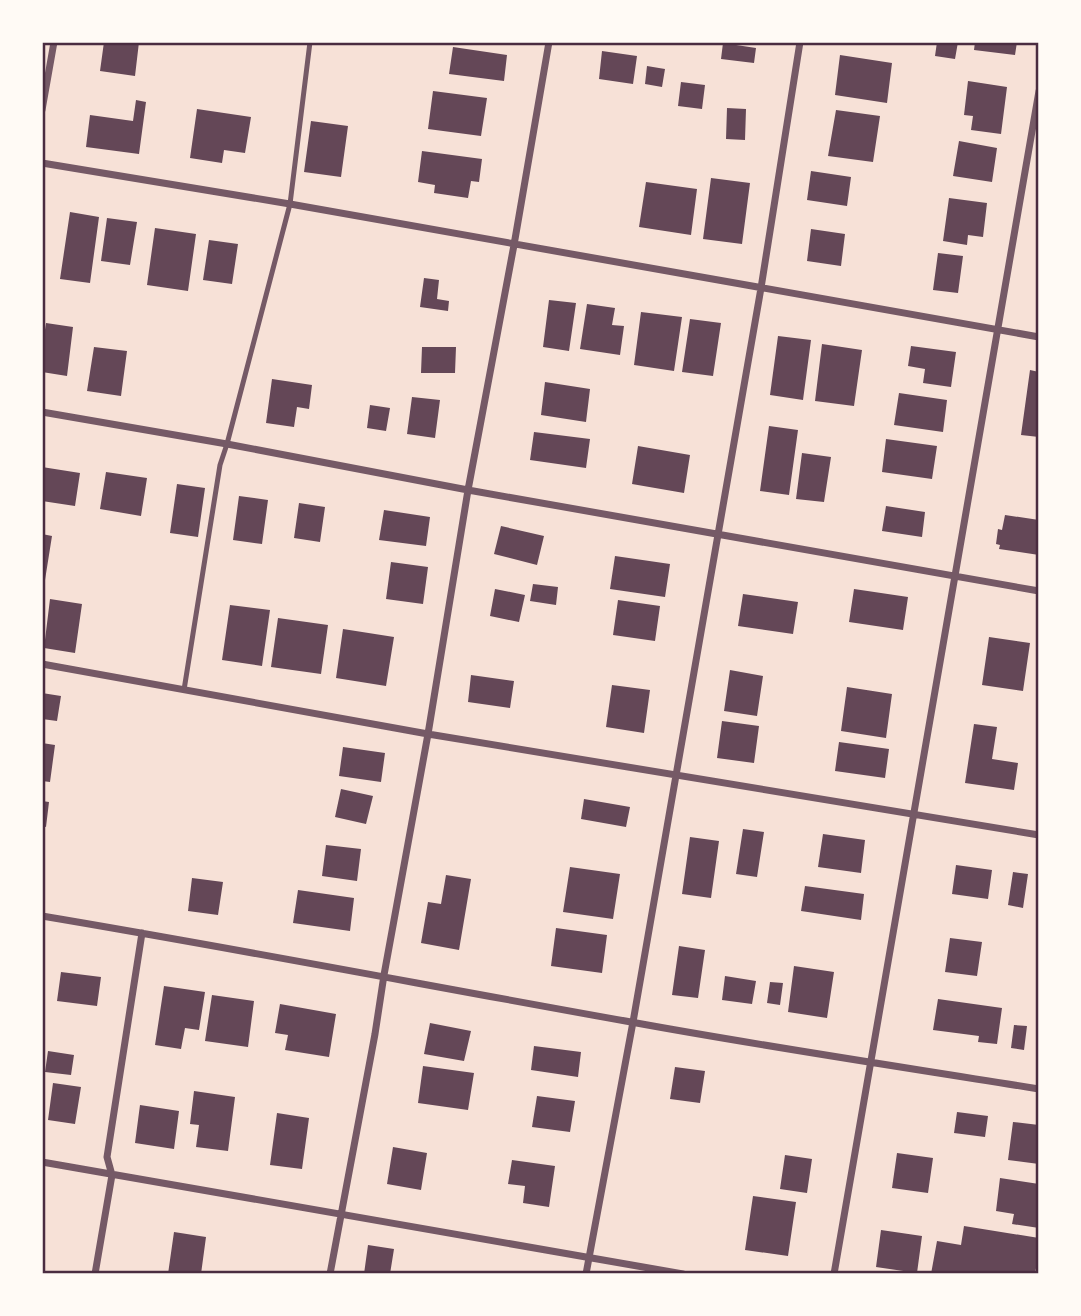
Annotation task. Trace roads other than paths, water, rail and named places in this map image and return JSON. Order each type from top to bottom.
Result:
[{"type":"street","points":[[42,110],[54,42]]},
{"type":"street","points":[[330,1274],[373,1047],[468,490],[549,42]]},
{"type":"street","points":[[586,1274],[633,1022],[761,288],[800,42]]},
{"type":"street","points":[[834,1274],[1039,91]]},
{"type":"street","points":[[42,163],[290,204],[1039,337]]},
{"type":"street","points":[[42,412],[1039,592]]},
{"type":"street","points":[[42,664],[428,734],[1039,835]]},
{"type":"street","points":[[42,916],[384,975],[633,1022],[1039,1088]]},
{"type":"street","points":[[95,1274],[112,1175],[107,1157],[142,933]]},
{"type":"street","points":[[42,1162],[683,1274]]},
{"type":"lane","points":[[184,690],[220,465],[228,444],[290,204],[310,42]]}]
